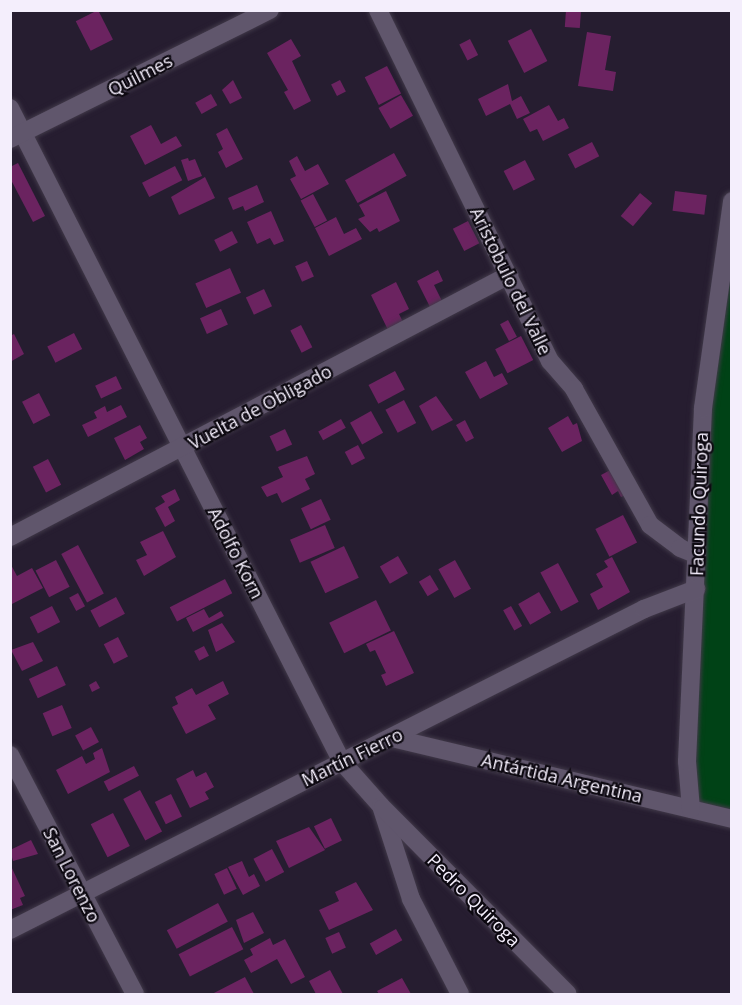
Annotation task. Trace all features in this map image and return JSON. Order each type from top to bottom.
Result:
[{"type":"street","name":"Quilmes","points":[[17,136],[270,10]]},
{"type":"street","name":"Aristobulo del Valle","points":[[378,10],[550,361],[574,389],[650,525],[680,548],[697,555]]},
{"type":"street","name":"Adolfo Korn","points":[[10,108],[17,136],[183,449],[342,762],[381,806],[411,898],[460,994]]},
{"type":"street","name":"Facundo Quiroga","points":[[691,809],[687,761],[703,408],[732,201]]},
{"type":"street","name":"Vuelta de Obligado","points":[[10,537],[183,449],[509,275]]},
{"type":"street","name":"Martín Fierro","points":[[10,930],[644,609],[696,590]]},
{"type":"street","name":"Antártida Argentina","points":[[392,738],[732,819]]},
{"type":"street","name":"San Lorenzo","points":[[10,755],[135,994]]},
{"type":"street","name":"Pedro Quiroga","points":[[381,806],[568,994]]},
{"type":"green space","points":[[731,201],[731,818],[691,809],[698,505]]},
{"type":"building","points":[[98,10],[113,39],[91,51],[76,21]]},
{"type":"building","points":[[566,10],[581,11],[580,28],[565,27]]},
{"type":"building","points":[[531,29],[547,61],[524,73],[508,41]]},
{"type":"building","points":[[587,32],[611,36],[605,70],[616,72],[613,91],[578,86]]},
{"type":"building","points":[[291,39],[301,56],[292,61],[311,101],[294,110],[284,92],[288,90],[267,53]]},
{"type":"building","points":[[470,39],[478,55],[467,60],[459,44]]},
{"type":"building","points":[[387,66],[401,94],[379,105],[365,77]]},
{"type":"building","points":[[233,80],[242,98],[230,104],[222,90]]},
{"type":"building","points":[[340,80],[346,92],[337,96],[331,85]]},
{"type":"building","points":[[508,84],[512,101],[521,96],[530,113],[517,119],[510,104],[486,116],[478,99]]},
{"type":"building","points":[[211,94],[217,105],[202,114],[195,103]]},
{"type":"building","points":[[401,95],[413,116],[390,129],[378,108]]},
{"type":"building","points":[[549,105],[558,121],[564,118],[569,128],[543,141],[537,129],[530,132],[523,119]]},
{"type":"building","points":[[151,125],[161,144],[176,136],[182,146],[145,165],[130,136]]},
{"type":"building","points":[[227,128],[243,159],[226,168],[218,152],[223,149],[216,134]]},
{"type":"building","points":[[592,142],[599,156],[575,169],[568,154]]},
{"type":"building","points":[[394,153],[407,176],[358,203],[345,180]]},
{"type":"building","points":[[297,156],[305,171],[318,164],[329,184],[301,199],[290,179],[296,176],[289,161]]},
{"type":"building","points":[[188,158],[189,161],[195,159],[202,176],[188,181],[181,160]]},
{"type":"building","points":[[525,160],[535,180],[514,190],[504,171]]},
{"type":"building","points":[[18,163],[45,216],[33,222],[10,178],[10,167]]},
{"type":"building","points":[[175,166],[182,180],[149,197],[142,183]]},
{"type":"building","points":[[205,177],[215,198],[179,215],[171,197]]},
{"type":"building","points":[[257,185],[264,202],[245,211],[243,206],[233,210],[228,198]]},
{"type":"building","points":[[386,191],[400,221],[379,232],[377,228],[370,232],[358,219],[365,216],[359,205]]},
{"type":"building","points":[[675,191],[707,195],[704,215],[673,211]]},
{"type":"building","points":[[640,193],[652,203],[633,226],[621,216]]},
{"type":"building","points":[[313,194],[327,220],[315,227],[301,201]]},
{"type":"building","points":[[271,211],[284,241],[274,245],[270,238],[257,244],[247,222]]},
{"type":"building","points":[[336,217],[344,234],[356,228],[362,239],[329,256],[315,228]]},
{"type":"building","points":[[468,221],[479,243],[464,251],[453,229]]},
{"type":"building","points":[[232,231],[238,243],[220,252],[214,240]]},
{"type":"building","points":[[307,261],[314,277],[302,282],[295,266]]},
{"type":"building","points":[[230,268],[241,293],[206,308],[195,283]]},
{"type":"building","points":[[438,270],[443,281],[434,285],[442,301],[430,307],[417,281]]},
{"type":"building","points":[[396,282],[409,309],[399,314],[403,322],[388,330],[371,295]]},
{"type":"building","points":[[264,289],[272,306],[254,315],[246,297]]},
{"type":"building","points":[[221,309],[228,325],[207,334],[200,318]]},
{"type":"building","points":[[508,320],[517,337],[509,341],[500,324]]},
{"type":"building","points":[[301,325],[312,347],[302,353],[290,330]]},
{"type":"building","points":[[74,333],[82,349],[55,363],[47,347]]},
{"type":"building","points":[[14,334],[24,354],[10,362],[10,336]]},
{"type":"building","points":[[521,336],[533,360],[507,373],[495,349]]},
{"type":"building","points":[[486,361],[494,377],[502,373],[508,384],[480,399],[465,372]]},
{"type":"building","points":[[395,371],[405,390],[378,404],[369,385]]},
{"type":"building","points":[[116,376],[122,389],[101,398],[95,386]]},
{"type":"building","points":[[39,393],[50,415],[33,424],[22,402]]},
{"type":"building","points":[[436,396],[453,420],[432,431],[419,406]]},
{"type":"building","points":[[404,400],[416,423],[398,433],[385,410]]},
{"type":"building","points":[[121,405],[127,417],[88,437],[82,425],[97,418],[94,412],[105,406],[107,412]]},
{"type":"building","points":[[371,411],[383,433],[362,445],[350,423]]},
{"type":"building","points":[[568,416],[573,425],[577,423],[582,441],[562,452],[548,428]]},
{"type":"building","points":[[341,419],[346,428],[323,440],[318,432]]},
{"type":"building","points":[[465,420],[474,438],[466,442],[456,425]]},
{"type":"building","points":[[140,425],[147,438],[140,442],[144,449],[125,460],[114,438]]},
{"type":"building","points":[[285,429],[292,444],[277,452],[270,436]]},
{"type":"building","points":[[358,445],[365,458],[352,465],[345,452]]},
{"type":"building","points":[[307,456],[315,474],[305,479],[310,489],[282,503],[277,493],[267,497],[261,487],[283,477],[278,467]]},
{"type":"building","points":[[48,459],[61,485],[46,493],[33,467]]},
{"type":"building","points":[[616,467],[630,493],[621,497],[618,491],[612,495],[601,475]]},
{"type":"building","points":[[175,489],[180,500],[168,507],[175,521],[165,527],[155,508],[165,502],[161,496]]},
{"type":"building","points":[[321,499],[331,520],[311,529],[301,508]]},
{"type":"building","points":[[623,515],[637,543],[609,557],[595,529]]},
{"type":"building","points":[[325,525],[335,548],[300,563],[290,540]]},
{"type":"building","points":[[163,531],[176,557],[144,576],[136,560],[147,555],[140,542]]},
{"type":"building","points":[[78,545],[104,594],[87,602],[61,554]]},
{"type":"building","points":[[344,546],[359,578],[325,593],[310,562]]},
{"type":"building","points":[[398,556],[408,573],[390,584],[380,566]]},
{"type":"building","points":[[612,557],[630,592],[598,610],[590,594],[603,587],[596,574],[608,567],[604,561]]},
{"type":"building","points":[[56,560],[70,587],[49,597],[36,570]]},
{"type":"building","points":[[455,560],[471,589],[454,598],[438,569]]},
{"type":"building","points":[[10,563],[17,576],[32,568],[43,588],[10,605]]},
{"type":"building","points":[[558,563],[579,602],[561,611],[540,572]]},
{"type":"building","points":[[430,575],[439,590],[428,596],[419,582]]},
{"type":"building","points":[[225,579],[232,593],[177,621],[170,607]]},
{"type":"building","points":[[539,592],[551,613],[530,625],[518,604]]},
{"type":"building","points":[[78,593],[85,606],[76,611],[69,598]]},
{"type":"building","points":[[116,597],[125,614],[99,627],[90,611]]},
{"type":"building","points":[[376,600],[391,631],[344,653],[329,623]]},
{"type":"building","points":[[52,606],[60,622],[38,633],[30,617]]},
{"type":"building","points":[[511,606],[522,626],[514,630],[503,610]]},
{"type":"building","points":[[204,609],[209,618],[221,611],[224,616],[193,632],[186,618]]},
{"type":"building","points":[[222,623],[235,642],[216,652],[208,630]]},
{"type":"building","points":[[394,631],[414,673],[386,686],[381,675],[386,673],[375,650],[370,652],[366,644]]},
{"type":"building","points":[[118,637],[128,657],[114,664],[104,644]]},
{"type":"building","points":[[33,642],[43,661],[22,671],[11,650]]},
{"type":"building","points":[[204,646],[209,656],[199,661],[194,651]]},
{"type":"building","points":[[57,666],[66,685],[38,698],[29,679]]},
{"type":"building","points":[[96,681],[100,688],[92,692],[89,685]]},
{"type":"building","points":[[223,681],[229,694],[208,705],[216,719],[186,734],[172,707],[178,704],[175,697],[192,688],[196,695]]},
{"type":"building","points":[[62,705],[72,728],[52,736],[43,713]]},
{"type":"building","points":[[91,727],[99,742],[83,750],[75,735]]},
{"type":"building","points":[[102,748],[110,772],[68,794],[56,770],[82,756],[86,764],[95,759],[93,753]]},
{"type":"building","points":[[134,766],[139,776],[109,791],[104,781]]},
{"type":"building","points":[[193,770],[196,777],[206,772],[214,787],[205,792],[209,799],[190,808],[176,779]]},
{"type":"building","points":[[140,790],[162,831],[145,840],[123,799]]},
{"type":"building","points":[[171,794],[182,816],[166,824],[155,802]]},
{"type":"building","points":[[113,813],[130,846],[108,857],[91,824]]},
{"type":"building","points":[[331,818],[342,840],[325,849],[314,826]]},
{"type":"building","points":[[309,827],[325,850],[289,868],[276,841]]},
{"type":"building","points":[[31,840],[38,854],[13,861],[10,850]]},
{"type":"building","points":[[272,849],[284,872],[266,882],[253,859]]},
{"type":"building","points":[[242,861],[249,877],[254,874],[260,886],[243,895],[228,867]]},
{"type":"building","points":[[10,864],[25,896],[20,898],[23,905],[10,910]]},
{"type":"building","points":[[227,868],[237,889],[224,895],[214,874]]},
{"type":"building","points":[[356,882],[373,910],[329,930],[319,910],[339,901],[335,892]]},
{"type":"building","points":[[218,903],[228,922],[177,949],[167,930]]},
{"type":"building","points":[[253,912],[264,933],[244,943],[236,920]]},
{"type":"building","points":[[232,927],[243,949],[190,977],[179,954]]},
{"type":"building","points":[[396,929],[402,940],[376,955],[370,944]]},
{"type":"building","points":[[339,932],[346,948],[332,954],[325,938]]},
{"type":"building","points":[[270,938],[273,945],[285,939],[305,977],[291,984],[277,959],[251,973],[244,960],[253,955],[250,949]]},
{"type":"building","points":[[330,970],[343,994],[316,994],[309,981]]},
{"type":"building","points":[[245,977],[254,994],[212,994]]},
{"type":"building","points":[[402,978],[411,994],[379,994],[377,991]]}]
